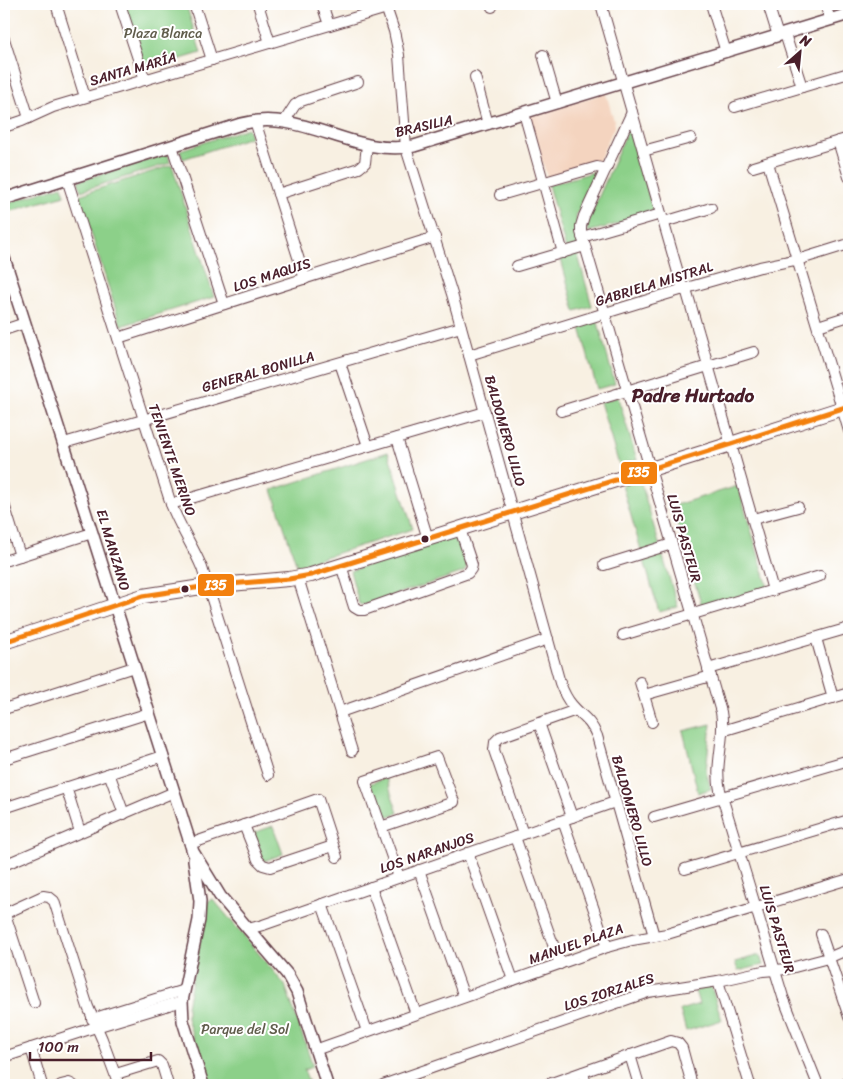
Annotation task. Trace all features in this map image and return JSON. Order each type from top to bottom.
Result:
[{"type":"main road","points":[[4,642],[143,596],[208,586],[298,578],[846,407]]},
{"type":"street","points":[[56,4],[85,97]]},
{"type":"street","points":[[120,4],[145,80]]},
{"type":"street","points":[[194,4],[212,60]]},
{"type":"street","points":[[258,4],[270,43]]},
{"type":"street","points":[[322,4],[328,25]]},
{"type":"street","points":[[602,4],[643,151],[773,590]]},
{"type":"street","points":[[711,4],[726,52]]},
{"type":"street","points":[[768,4],[802,87]]},
{"type":"street","points":[[825,4],[830,20]]},
{"type":"street","name":"SANTA MARÍA","points":[[4,127],[48,109],[85,97],[270,43],[386,6]]},
{"type":"street","name":"BALDOMERO LILLO","points":[[386,6],[399,55],[406,148],[435,237],[563,690],[571,704],[589,722],[594,731],[654,936]]},
{"type":"street","name":"BRASILIA","points":[[4,199],[255,121],[284,122],[308,127],[366,145],[391,149],[406,148],[849,14]]},
{"type":"street","points":[[4,39],[29,118]]},
{"type":"street","points":[[542,55],[557,103]]},
{"type":"street","points":[[735,107],[849,73]]},
{"type":"street","points":[[475,77],[488,124]]},
{"type":"street","points":[[284,122],[295,105],[301,101],[358,82]]},
{"type":"street","name":"LUIS PASTEUR","points":[[632,112],[582,221],[584,242],[722,716],[718,778],[722,797],[775,970],[818,1085]]},
{"type":"street","points":[[524,113],[563,252]]},
{"type":"street","points":[[255,121],[304,278]]},
{"type":"street","points":[[643,151],[691,138]]},
{"type":"street","points":[[753,167],[849,138]]},
{"type":"street","points":[[838,142],[849,177]]},
{"type":"street","points":[[278,194],[359,168],[365,163],[366,145]]},
{"type":"street","points":[[172,146],[224,304]]},
{"type":"street","points":[[768,162],[818,326],[846,407],[849,431]]},
{"type":"street","points":[[500,195],[597,167],[606,169]]},
{"type":"street","name":"TENIENTE MERINO","points":[[67,179],[171,504],[197,556],[208,586],[268,775]]},
{"type":"street","points":[[517,266],[563,252],[584,242],[663,218],[711,208]]},
{"type":"street","name":"LOS MAQUIS","points":[[118,338],[435,237]]},
{"type":"street","name":"GABRIELA MISTRAL","points":[[469,355],[684,289],[797,260],[849,244]]},
{"type":"street","name":"EL MANZANO","points":[[5,266],[64,443],[192,848],[200,897],[199,920],[183,996],[182,1020],[203,1085]]},
{"type":"street","points":[[818,326],[849,316]]},
{"type":"street","points":[[4,330],[25,323]]},
{"type":"street","name":"GENERAL BONILLA","points":[[64,443],[461,327]]},
{"type":"street","points":[[561,411],[754,352]]},
{"type":"street","points":[[340,362],[368,446]]},
{"type":"street","points":[[171,504],[485,412]]},
{"type":"street","points":[[397,438],[428,539]]},
{"type":"street","points":[[4,504],[20,556]]},
{"type":"street","points":[[753,520],[798,507]]},
{"type":"street","points":[[341,565],[354,606],[364,610],[468,573],[472,565],[460,528]]},
{"type":"street","points":[[4,561],[92,533]]},
{"type":"street","points":[[604,565],[672,544]]},
{"type":"street","points":[[624,635],[820,576]]},
{"type":"street","points":[[298,578],[352,751]]},
{"type":"street","points":[[644,695],[849,628]]},
{"type":"street","points":[[340,712],[548,638]]},
{"type":"street","points":[[816,638],[833,698]]},
{"type":"street","points":[[4,709],[134,667]]},
{"type":"street","points":[[640,682],[652,722]]},
{"type":"street","points":[[722,731],[849,693]]},
{"type":"street","points":[[560,964],[519,836],[494,745],[500,737],[576,710]]},
{"type":"street","points":[[4,759],[149,713]]},
{"type":"street","points":[[539,723],[607,947]]},
{"type":"street","points":[[4,808],[163,756]]},
{"type":"street","points":[[381,827],[454,802],[437,757],[365,781],[381,827],[399,877]]},
{"type":"street","points":[[654,818],[849,760]]},
{"type":"street","points":[[109,774],[124,814]]},
{"type":"street","points":[[66,788],[80,832]]},
{"type":"street","points":[[4,865],[174,792]]},
{"type":"street","points":[[192,848],[244,825],[318,799],[337,857]]},
{"type":"street","name":"LOS NARANJOS","points":[[248,929],[615,802]]},
{"type":"street","points":[[685,869],[849,820]]},
{"type":"street","points":[[244,825],[258,860],[263,865],[270,867],[333,846]]},
{"type":"street","name":"EL MANZANO","points":[[192,848],[215,890],[292,982],[297,992],[327,1085]]},
{"type":"street","points":[[468,853],[513,980]]},
{"type":"street","points":[[419,870],[464,997]]},
{"type":"street","name":"MANUEL PLAZA","points":[[315,1050],[607,947],[679,930],[849,880]]},
{"type":"street","points":[[371,887],[416,1014]]},
{"type":"street","points":[[200,897],[206,892],[215,890]]},
{"type":"street","points":[[34,1003],[4,914],[44,896],[54,901],[86,1002],[119,1085]]},
{"type":"street","points":[[322,904],[367,1031]]},
{"type":"street","points":[[821,934],[849,1017]]},
{"type":"street","name":"LOS ZORZALES","points":[[383,1085],[641,994],[787,968],[828,958],[849,949]]},
{"type":"street","points":[[718,980],[750,1085]]},
{"type":"street","points":[[4,1057],[94,1023],[183,996]]},
{"type":"street","points":[[546,1085],[668,1042],[676,1042],[682,1048],[692,1085]]},
{"type":"street","points":[[31,1048],[42,1085]]},
{"type":"street","points":[[630,1055],[639,1085]]},
{"type":"street","points":[[116,1074],[158,1061],[162,1065],[168,1085]]},
{"type":"street","points":[[583,1072],[586,1085]]},
{"type":"street","points":[[61,1085],[69,1083],[73,1085]]},
{"type":"street","points":[[845,1085],[849,1084]]},
{"type":"shaded area","points":[[606,93],[615,125],[597,165],[548,180],[528,116]]},
{"type":"green space","name":"Plaza Blanca","points":[[123,4],[186,4],[201,53],[144,70]]},
{"type":"green space","points":[[629,127],[631,127],[654,214],[588,232],[587,224]]},
{"type":"green space","points":[[248,128],[251,137],[183,159],[180,150]]},
{"type":"green space","points":[[168,154],[170,163],[81,191],[78,181]]},
{"type":"green space","points":[[172,165],[214,297],[121,326],[79,195]]},
{"type":"green space","points":[[597,171],[576,216],[580,245],[566,249],[548,185]]},
{"type":"green space","points":[[62,186],[65,195],[4,213],[4,204]]},
{"type":"green space","points":[[576,248],[592,306],[575,311],[559,252]]},
{"type":"green space","points":[[597,319],[615,384],[597,389],[579,324]]},
{"type":"green space","points":[[618,397],[637,460],[619,465],[600,402]]},
{"type":"green space","points":[[388,452],[413,529],[297,566],[272,490]]},
{"type":"green space","points":[[640,480],[678,607],[659,612],[622,485]]},
{"type":"green space","points":[[738,486],[768,587],[702,607],[672,506]]},
{"type":"green space","points":[[455,536],[467,566],[464,572],[364,605],[359,604],[350,571]]},
{"type":"green space","points":[[711,724],[706,771],[711,789],[698,793],[683,731]]},
{"type":"green space","points":[[386,778],[398,813],[380,819],[368,784]]},
{"type":"green space","points":[[273,826],[283,854],[264,861],[253,833]]},
{"type":"green space","name":"Parque del Sol","points":[[213,899],[285,985],[312,1063],[312,1067],[304,1070],[310,1085],[208,1085],[187,1018],[187,1006],[208,901]]},
{"type":"green space","points":[[760,955],[763,965],[738,971],[735,962]]},
{"type":"green space","points":[[711,986],[722,1020],[686,1031],[680,1010],[699,1004],[695,991]]},
{"type":"transit line","name":"I35","points":[[4,642],[143,596],[208,586],[289,579],[311,575],[849,406]]},
{"type":"district","name":"Padre Hurtado","points":[[693,395]]}]
